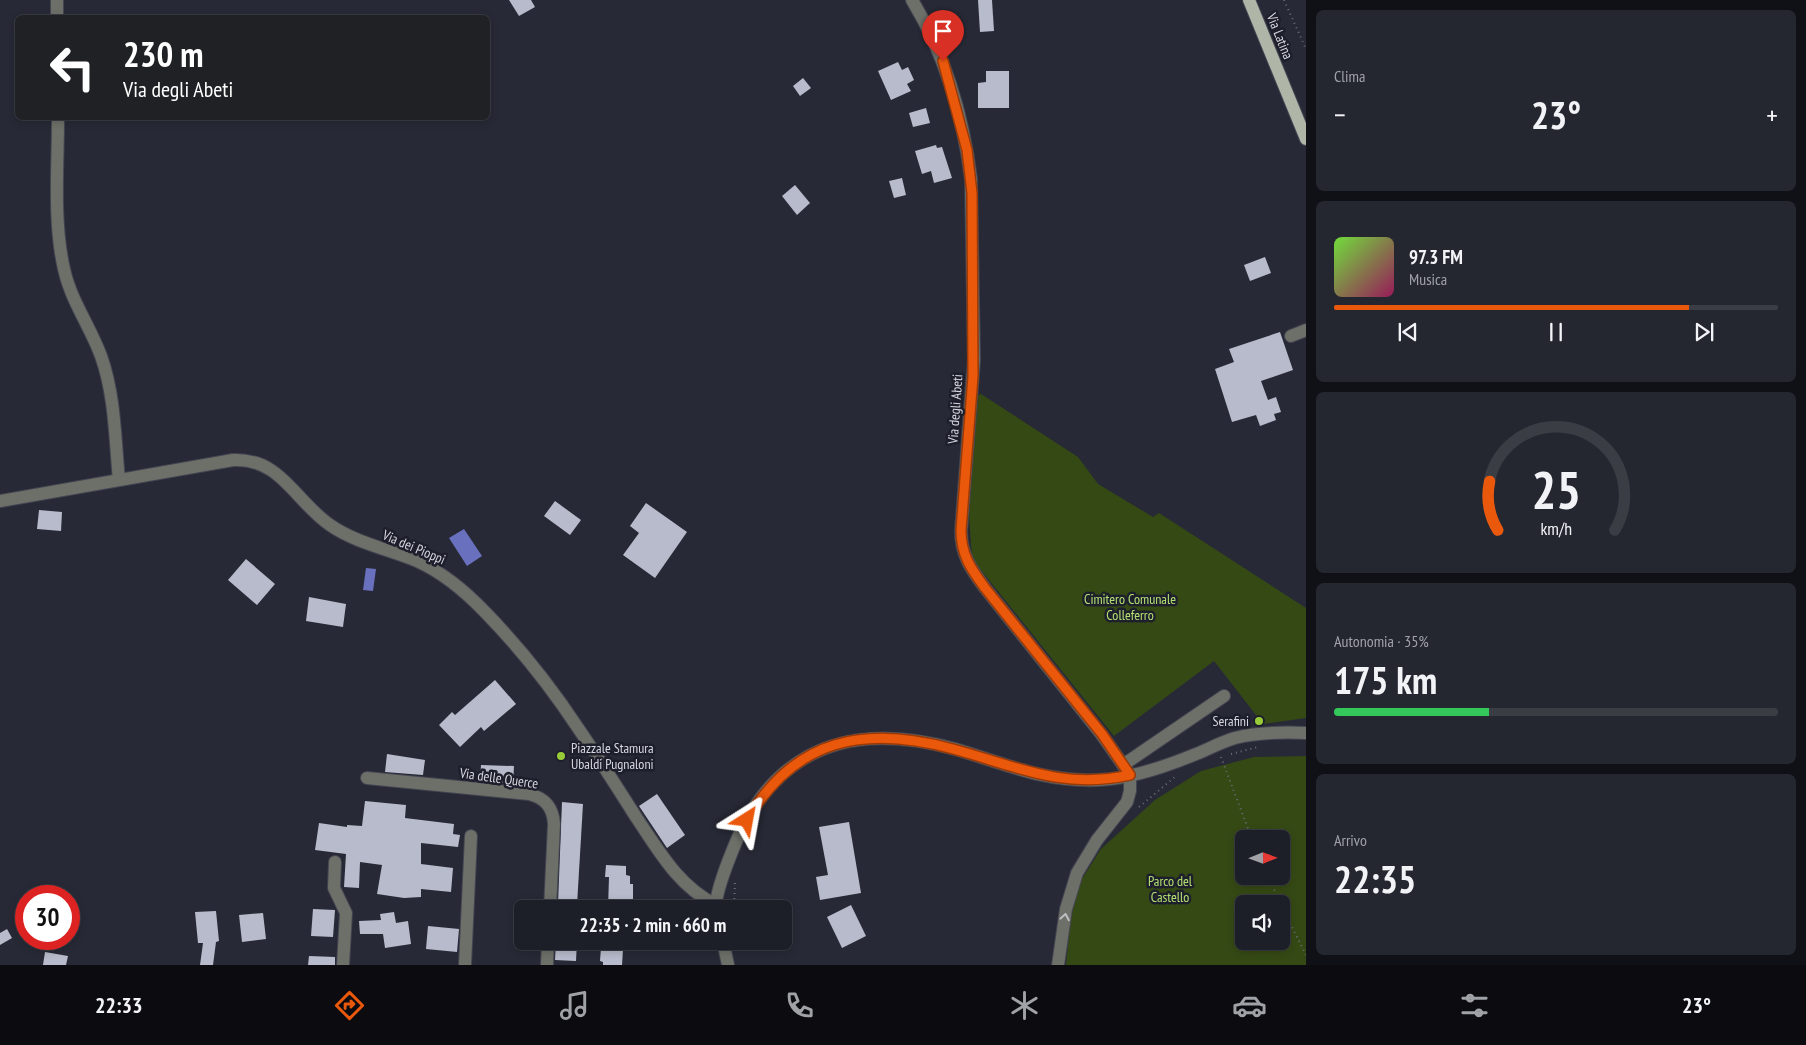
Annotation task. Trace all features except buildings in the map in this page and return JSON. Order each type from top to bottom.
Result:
[{"type":"main road","name":"Via Latina","points":[[1249,0],[1306,139]]},
{"type":"street","points":[[57,0],[57,15]]},
{"type":"street","name":"Via degli Abeti","points":[[912,0],[939,50],[949,77],[967,150],[972,179],[974,360],[961,530],[963,552],[968,565],[996,604],[1102,734],[1126,770]]},
{"type":"street","points":[[58,120],[58,221],[62,259],[72,296],[103,363],[112,410],[119,480]]},
{"type":"street","points":[[1291,336],[1306,330]]},
{"type":"street","name":"Via dei Pioppi","points":[[0,500],[234,460],[258,462],[278,474],[302,501],[332,527],[418,562],[445,576],[484,611],[551,690],[673,872],[705,900]]},
{"type":"street","points":[[1126,770],[1224,696]]},
{"type":"street","points":[[718,900],[734,847],[757,804],[788,769],[808,755],[828,746],[858,739],[894,738],[944,746],[1027,773],[1058,778],[1100,780],[1126,770],[1219,751],[1257,734],[1306,733]]},
{"type":"street","points":[[1058,965],[1066,909],[1078,873],[1096,840],[1124,807],[1130,790],[1126,770]]},
{"type":"street","name":"Via delle Querce","points":[[368,778],[529,794],[544,800],[552,810],[554,824],[550,900]]},
{"type":"street","points":[[465,965],[471,836]]},
{"type":"street","points":[[335,862],[334,888],[344,906],[346,917],[343,965]]},
{"type":"street","points":[[547,965],[548,950]]},
{"type":"street","points":[[725,950],[728,965]]},
{"type":"path","points":[[1284,0],[1306,49]]},
{"type":"path","points":[[1219,751],[1266,746]]},
{"type":"path","points":[[1216,758],[1219,751]]},
{"type":"path","points":[[1219,751],[1249,830]]},
{"type":"path","points":[[1134,812],[1180,773]]},
{"type":"path","points":[[734,900],[735,880]]},
{"type":"path","points":[[1290,922],[1306,955]]},
{"type":"green space","name":"Cimitero Comunale Colleferro","points":[[981,394],[1078,457],[1098,484],[1153,517],[1159,513],[1306,608],[1306,718],[1263,724],[1214,661],[1114,736],[972,559],[969,517],[975,396]]},
{"type":"green space","name":"Parco del Castello","points":[[1306,756],[1306,965],[1066,965],[1071,913],[1082,879],[1101,849],[1155,800],[1201,771],[1254,757]]},
{"type":"water","points":[[464,529],[482,556],[467,566],[449,538]]},
{"type":"water","points":[[366,568],[376,569],[373,591],[363,590]]},
{"type":"place","name":"Serafini","points":[[1259,721]]},
{"type":"place","name":"Piazzale Stamura Ubaldi Pugnaloni","points":[[561,756]]},
{"type":"route","points":[[747,820],[771,786],[788,769],[818,750],[839,742],[858,739],[894,738],[944,746],[1008,767],[1058,778],[1100,780],[1130,775],[1102,734],[1017,631],[968,565],[964,556],[961,530],[974,360],[972,179],[967,150],[943,61]]}]
